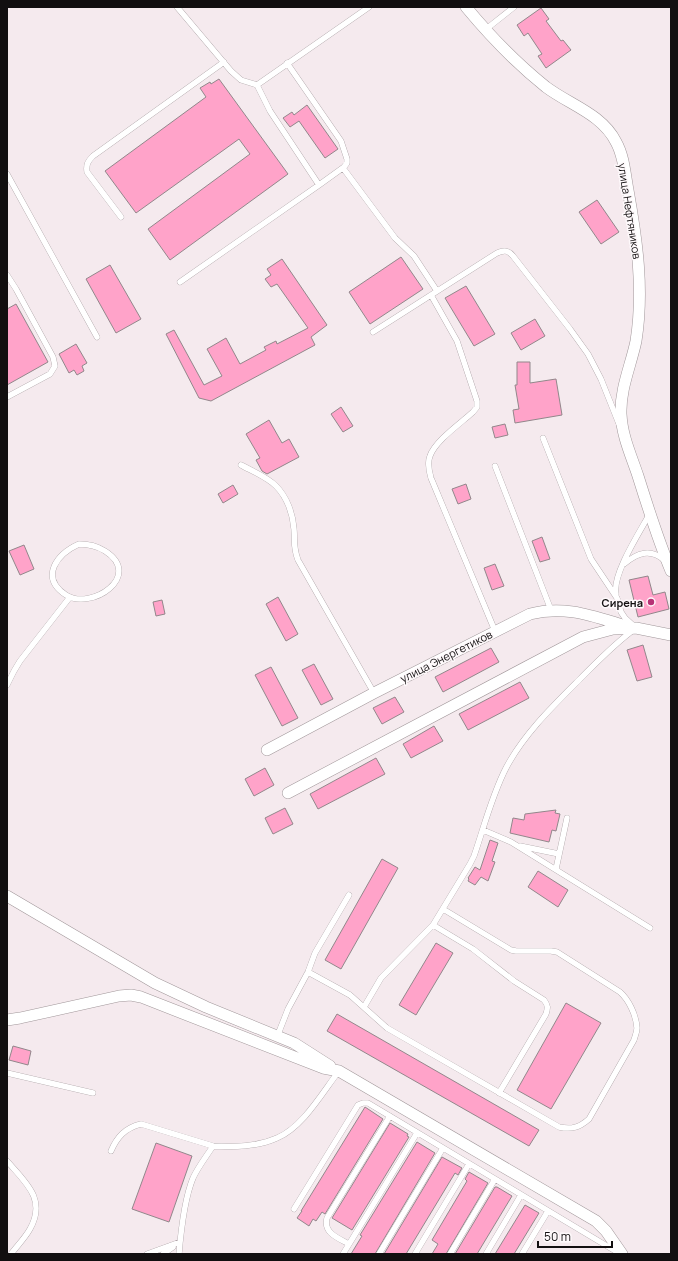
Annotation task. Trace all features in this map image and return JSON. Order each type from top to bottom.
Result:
[{"type":"street","name":"улица Нефтяников","points":[[466,7],[485,30],[532,75],[548,88],[593,115],[606,127],[616,142],[621,155],[636,232],[640,284],[638,326],[621,405],[624,438],[670,569]]},
{"type":"street","name":"улица Энергетиков","points":[[267,750],[374,693],[530,614],[551,610],[564,610],[636,628]]},
{"type":"street","points":[[288,793],[582,637],[613,629],[636,628],[671,635]]},
{"type":"street","points":[[7,896],[155,983],[184,998],[304,1049],[596,1221],[606,1231],[621,1254]]},
{"type":"street","points":[[7,1020],[119,996],[141,996],[323,1068],[339,1071]]},
{"type":"lane","points":[[177,7],[231,71],[241,80],[257,86],[270,111],[319,185]]},
{"type":"lane","points":[[257,86],[287,63],[369,7]]},
{"type":"lane","points":[[485,30],[514,7]]},
{"type":"lane","points":[[121,218],[87,172],[86,166],[88,161],[224,62]]},
{"type":"lane","points":[[180,282],[343,168],[347,163],[347,158],[341,141],[287,63]]},
{"type":"lane","points":[[343,168],[395,238],[414,256],[457,341],[477,401],[477,407],[473,412],[441,440],[434,449],[429,457],[428,466],[431,478],[495,631]]},
{"type":"lane","points":[[7,174],[97,336]]},
{"type":"lane","points":[[373,332],[497,253],[507,251],[570,329],[588,354],[601,379],[624,438]]},
{"type":"lane","points":[[7,275],[53,357],[55,366],[50,374],[7,397]]},
{"type":"lane","points":[[543,438],[591,559],[617,598]]},
{"type":"lane","points":[[241,465],[270,481],[282,494],[292,513],[294,551],[298,560],[374,693]]},
{"type":"lane","points":[[495,466],[551,610]]},
{"type":"lane","points":[[364,1007],[381,978],[433,925],[443,909],[472,860],[502,776],[527,736],[555,704],[614,645],[636,628],[621,612],[615,589],[615,583],[620,569],[650,513]]},
{"type":"lane","points":[[79,544],[86,544],[102,549],[115,560],[119,574],[117,580],[110,588],[94,597],[70,597],[60,590],[53,578],[54,566],[64,553],[79,544]]},
{"type":"lane","points":[[620,569],[630,560],[646,552],[659,556],[665,561],[670,569]]},
{"type":"lane","points":[[7,685],[20,661],[70,597]]},
{"type":"lane","points":[[556,869],[567,818]]},
{"type":"lane","points":[[483,830],[506,839],[650,928]]},
{"type":"lane","points":[[516,845],[559,854]]},
{"type":"lane","points":[[277,1037],[288,1009],[308,972],[315,953],[349,895]]},
{"type":"lane","points":[[308,972],[350,995],[387,1028],[499,1093],[559,1127],[572,1129],[578,1127],[589,1119],[634,1040],[637,1028],[635,1018],[626,997],[557,952],[516,952],[443,909]]},
{"type":"lane","points":[[433,925],[473,949],[514,981],[544,1000],[547,1004],[548,1009],[546,1014],[499,1093]]},
{"type":"lane","points":[[111,1151],[118,1137],[130,1128],[141,1124],[213,1146],[239,1146],[276,1139],[289,1131],[302,1119],[339,1071]]},
{"type":"lane","points":[[7,1073],[93,1093]]},
{"type":"lane","points":[[294,1209],[358,1105],[368,1103],[548,1212],[621,1254]]},
{"type":"lane","points":[[349,1244],[329,1232],[325,1223],[390,1116]]},
{"type":"lane","points":[[343,1254],[417,1133]]},
{"type":"lane","points":[[179,1254],[186,1202],[193,1179],[213,1146]]},
{"type":"lane","points":[[379,1254],[443,1148]]},
{"type":"lane","points":[[7,1161],[34,1193],[36,1206],[30,1229],[11,1254]]},
{"type":"lane","points":[[415,1254],[469,1164]]},
{"type":"lane","points":[[450,1254],[495,1179]]},
{"type":"lane","points":[[486,1254],[521,1195]]},
{"type":"lane","points":[[522,1254],[548,1212]]},
{"type":"lane","points":[[147,1254],[180,1242]]},
{"type":"lane","points":[[163,1254],[180,1242]]},
{"type":"building","points":[[541,8],[549,19],[546,21],[561,41],[563,40],[571,50],[546,68],[538,56],[542,54],[528,33],[524,36],[517,25]]},
{"type":"building","points":[[219,79],[288,174],[170,260],[148,229],[250,154],[239,139],[136,213],[105,171],[206,97],[200,88]]},
{"type":"building","points":[[307,105],[338,149],[325,158],[299,121],[290,127],[283,118],[292,112],[294,115]]},
{"type":"building","points":[[597,200],[619,232],[601,244],[579,212]]},
{"type":"building","points":[[401,257],[423,289],[370,324],[349,292]]},
{"type":"building","points":[[282,259],[327,325],[311,337],[315,345],[211,401],[199,398],[166,334],[174,330],[204,385],[222,376],[207,349],[226,338],[240,364],[266,350],[264,347],[276,341],[277,344],[308,328],[277,284],[271,287],[265,279],[271,275],[267,269]]},
{"type":"building","points":[[110,265],[141,319],[116,333],[86,279]]},
{"type":"building","points":[[466,286],[495,334],[474,346],[445,298]]},
{"type":"building","points":[[16,304],[48,362],[7,385],[7,309]]},
{"type":"building","points":[[535,319],[545,336],[521,350],[511,333]]},
{"type":"building","points":[[76,344],[87,363],[82,366],[84,371],[77,375],[74,370],[69,373],[59,354]]},
{"type":"building","points":[[517,362],[530,362],[530,383],[556,379],[562,415],[515,423],[513,410],[519,409],[515,385],[517,385]]},
{"type":"building","points":[[341,407],[353,426],[343,432],[331,414]]},
{"type":"building","points":[[269,420],[282,443],[289,439],[299,457],[267,474],[262,471],[256,460],[260,458],[246,434]]},
{"type":"building","points":[[505,424],[508,435],[495,438],[492,427]]},
{"type":"building","points":[[466,484],[471,499],[458,504],[452,489]]},
{"type":"building","points":[[233,485],[238,494],[223,503],[218,494]]},
{"type":"building","points":[[542,537],[550,559],[540,562],[532,541]]},
{"type":"building","points":[[24,545],[34,569],[20,575],[9,551]]},
{"type":"building","points":[[495,564],[504,586],[492,590],[484,568]]},
{"type":"building","name":"Сирена","points":[[648,576],[653,595],[665,592],[669,609],[638,617],[629,580]]},
{"type":"building","points":[[278,597],[298,634],[286,641],[266,604]]},
{"type":"building","points":[[162,600],[165,614],[156,616],[153,602]]},
{"type":"building","points":[[643,645],[652,677],[637,681],[627,650]]},
{"type":"building","points":[[491,648],[499,662],[443,692],[435,677]]},
{"type":"building","points":[[314,664],[333,699],[321,705],[302,670]]},
{"type":"building","points":[[271,667],[298,718],[282,726],[255,675]]},
{"type":"building","points":[[520,682],[529,698],[468,730],[459,714]]},
{"type":"building","points":[[395,697],[404,712],[382,724],[373,708]]},
{"type":"building","points":[[434,726],[443,741],[411,758],[403,744]]},
{"type":"building","points":[[376,758],[385,774],[318,809],[310,794]]},
{"type":"building","points":[[265,768],[274,785],[254,796],[245,779]]},
{"type":"building","points":[[285,808],[293,824],[273,834],[265,818]]},
{"type":"building","points":[[556,810],[555,813],[560,814],[556,831],[552,830],[549,842],[510,833],[513,818],[524,820],[525,814]]},
{"type":"building","points":[[490,840],[498,843],[492,861],[495,862],[488,881],[481,877],[475,885],[468,881],[468,878],[475,867],[480,870]]},
{"type":"building","points":[[382,859],[398,868],[341,969],[325,960]]},
{"type":"building","points":[[538,871],[568,890],[558,907],[528,887]]},
{"type":"building","points":[[436,943],[453,953],[416,1015],[399,1005]]},
{"type":"building","points":[[566,1003],[601,1023],[551,1109],[517,1090]]},
{"type":"building","points":[[337,1014],[539,1130],[529,1146],[327,1031]]},
{"type":"building","points":[[13,1046],[31,1051],[28,1065],[9,1060]]},
{"type":"building","points":[[365,1107],[383,1119],[325,1214],[322,1212],[316,1221],[313,1219],[309,1226],[297,1218]]},
{"type":"building","points":[[390,1123],[408,1134],[407,1136],[409,1137],[352,1230],[332,1218]]},
{"type":"building","points":[[417,1142],[435,1153],[375,1254],[351,1254],[362,1236],[360,1235]]},
{"type":"building","points":[[156,1143],[192,1156],[169,1222],[132,1209]]},
{"type":"building","points":[[442,1157],[462,1168],[458,1175],[455,1173],[406,1254],[384,1254]]},
{"type":"building","points":[[469,1172],[488,1183],[446,1254],[432,1254],[438,1244],[432,1240],[467,1181],[465,1179]]},
{"type":"building","points":[[495,1187],[512,1196],[477,1254],[455,1254]]},
{"type":"building","points":[[525,1205],[539,1213],[514,1254],[495,1254]]},
{"type":"place","name":"Сирена","points":[[651,602]]}]
